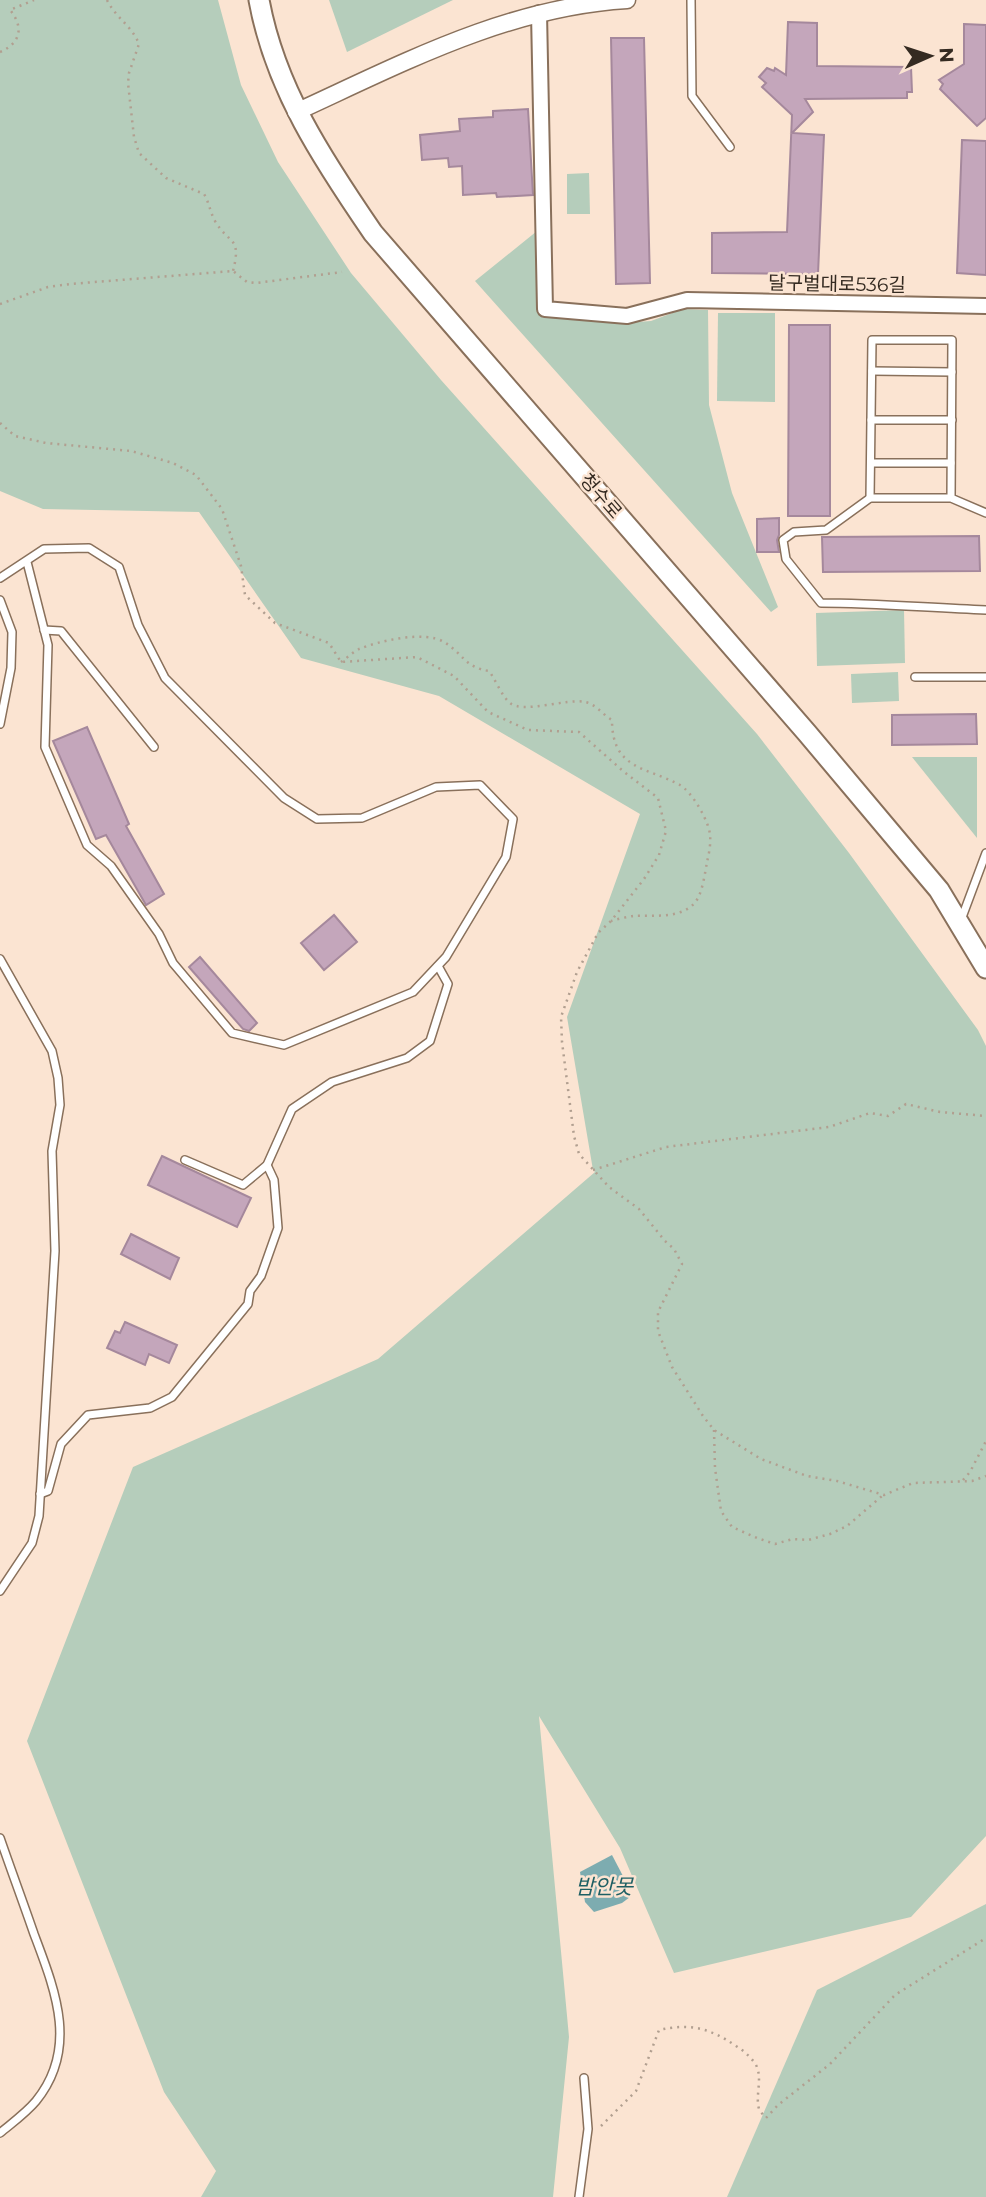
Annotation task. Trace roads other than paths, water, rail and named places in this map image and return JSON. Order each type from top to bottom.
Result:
[{"type":"main road","name":"청수로","points":[[259,0],[276,66],[296,111],[329,168],[373,233],[807,733],[939,890],[986,968]]},
{"type":"street","points":[[296,111],[461,37],[539,13],[591,2],[626,0]]},
{"type":"street","name":"달구벌대로536길","points":[[539,13],[545,309],[627,316],[687,300],[986,306]]},
{"type":"lane","points":[[691,0],[691,96],[730,147]]},
{"type":"lane","points":[[870,498],[872,340],[952,340],[951,498]]},
{"type":"lane","points":[[872,371],[952,372]]},
{"type":"lane","points":[[871,420],[952,420]]},
{"type":"lane","points":[[871,463],[951,463]]},
{"type":"lane","points":[[986,513],[951,498],[870,498],[826,530],[794,532],[783,540],[786,559],[821,603],[890,603],[903,607],[986,610]]},
{"type":"lane","points":[[0,578],[44,549],[89,548],[119,567],[138,625],[165,678],[284,798],[317,819],[362,818],[436,787],[480,785],[513,819],[506,857],[446,957],[413,992],[284,1045],[232,1033],[173,963],[159,934],[111,866],[87,845],[45,747],[48,645],[27,562]]},
{"type":"lane","points":[[0,600],[12,632],[11,668],[0,724]]},
{"type":"lane","points":[[44,630],[61,631],[154,747]]},
{"type":"lane","points":[[915,677],[986,677]]},
{"type":"lane","points":[[960,924],[986,853]]},
{"type":"lane","points":[[0,959],[52,1051],[60,1105],[52,1151],[55,1251],[39,1516],[32,1543],[0,1591]]},
{"type":"lane","points":[[185,1160],[243,1185],[267,1164],[292,1109],[332,1082],[407,1058],[430,1041],[447,984],[438,966]]},
{"type":"lane","points":[[40,1494],[48,1491],[61,1444],[88,1415],[150,1408],[172,1398],[248,1304],[250,1291],[261,1276],[278,1228],[274,1180],[267,1164]]},
{"type":"lane","points":[[0,1838],[57,1997],[61,2028],[57,2060],[46,2085],[35,2103],[0,2133]]},
{"type":"lane","points":[[579,2197],[588,2129],[584,2078]]},
{"type":"water","name":"밤안못","points":[[612,1855],[630,1897],[622,1903],[594,1912],[585,1902],[580,1872]]}]
